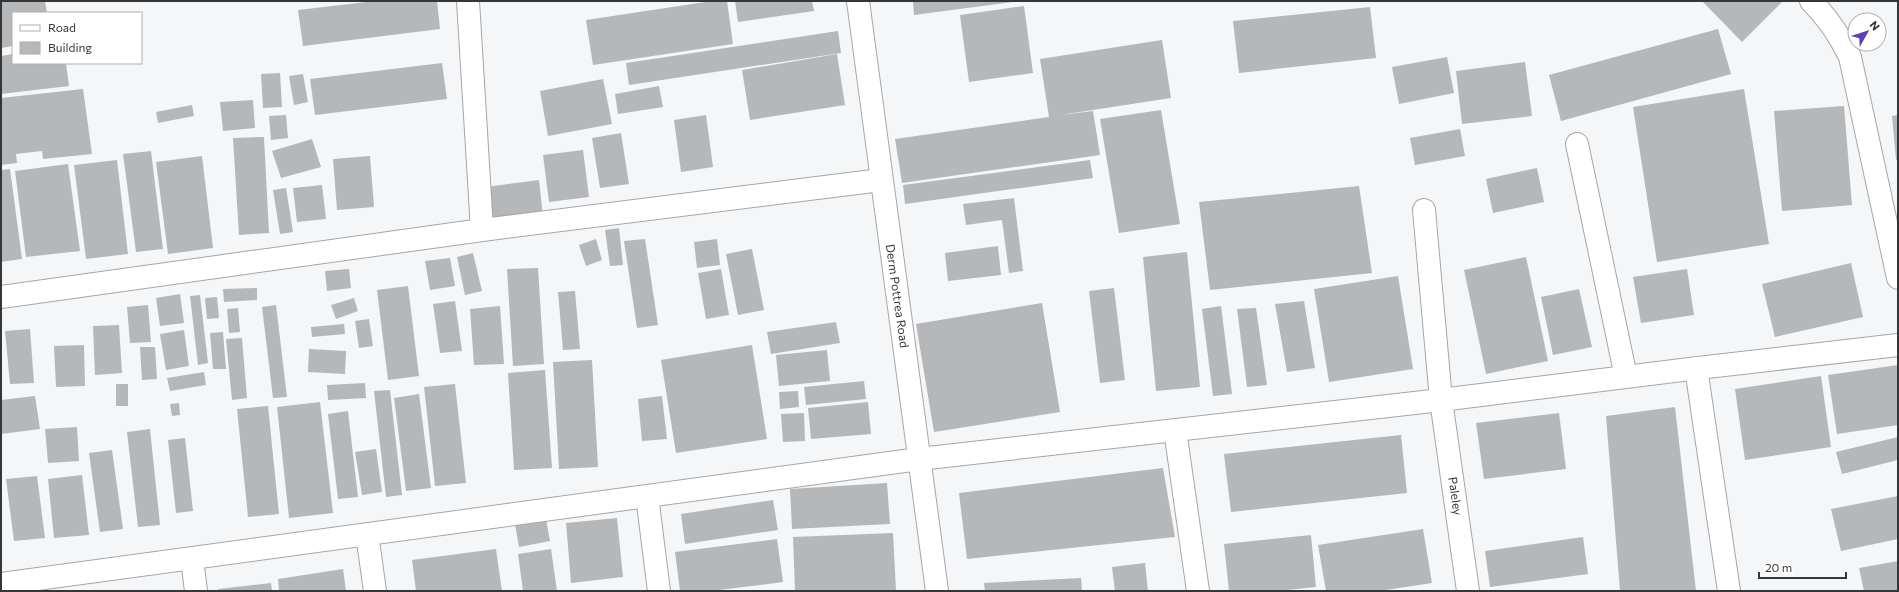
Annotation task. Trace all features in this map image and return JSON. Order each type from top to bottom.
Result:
[{"type":"street","points":[[468,1],[482,230]]},
{"type":"street","name":"Derm Pottrea Road","points":[[858,1],[937,591]]},
{"type":"street","points":[[1811,1],[1823,13],[1839,34],[1850,57],[1898,278]]},
{"type":"street","points":[[1577,144],[1626,377]]},
{"type":"street","points":[[1,297],[482,230],[881,180]]},
{"type":"street","name":"Paleley","points":[[1424,210],[1441,400],[1468,591]]},
{"type":"street","points":[[6,586],[192,558],[919,459],[1441,400],[1696,368],[1898,345]]},
{"type":"street","points":[[1696,368],[1729,591]]},
{"type":"street","points":[[1175,430],[1198,591]]},
{"type":"street","points":[[647,496],[659,591]]},
{"type":"street","points":[[368,534],[375,591]]},
{"type":"street","points":[[192,558],[196,591]]},
{"type":"building","points":[[1,1],[45,1],[47,12],[12,12],[12,46],[1,48]]},
{"type":"building","points":[[375,1],[437,1],[440,29],[303,46],[298,10]]},
{"type":"building","points":[[712,1],[727,1],[733,44],[593,65],[586,20]]},
{"type":"building","points":[[735,1],[812,1],[814,11],[738,22]]},
{"type":"building","points":[[913,1],[1013,1],[1013,2],[914,15]]},
{"type":"building","points":[[1702,1],[1783,1],[1742,42]]},
{"type":"building","points":[[1024,6],[1033,73],[969,82],[960,15]]},
{"type":"building","points":[[1370,7],[1376,58],[1239,73],[1233,21]]},
{"type":"building","points":[[1718,29],[1731,74],[1561,121],[1549,75]]},
{"type":"building","points":[[838,31],[841,53],[629,85],[626,63]]},
{"type":"building","points":[[1162,40],[1171,98],[1060,115],[1093,111],[1100,155],[902,183],[895,139],[1049,117],[1040,59]]},
{"type":"building","points":[[12,54],[12,64],[66,64],[69,86],[1,94],[1,56]]},
{"type":"building","points":[[837,54],[845,105],[750,120],[742,70]]},
{"type":"building","points":[[1447,57],[1454,93],[1399,104],[1392,67]]},
{"type":"building","points":[[1525,62],[1532,116],[1462,124],[1456,71]]},
{"type":"building","points":[[442,63],[447,99],[315,115],[310,79]]},
{"type":"building","points":[[280,73],[282,107],[263,108],[261,74]]},
{"type":"building","points":[[303,74],[308,102],[294,105],[289,76]]},
{"type":"building","points":[[603,79],[612,124],[548,136],[540,91]]},
{"type":"building","points":[[659,86],[663,107],[618,114],[615,94]]},
{"type":"building","points":[[83,89],[92,154],[43,159],[42,151],[16,154],[17,163],[1,165],[1,98]]},
{"type":"building","points":[[1744,89],[1769,244],[1657,262],[1633,107]]},
{"type":"building","points":[[253,100],[255,128],[223,131],[220,102]]},
{"type":"building","points":[[192,105],[194,116],[158,123],[156,112]]},
{"type":"building","points":[[1844,106],[1852,205],[1782,211],[1774,111]]},
{"type":"building","points":[[1161,110],[1180,224],[1119,233],[1100,119]]},
{"type":"building","points":[[286,115],[288,138],[271,140],[269,116]]},
{"type":"building","points":[[706,115],[713,167],[681,172],[674,120]]},
{"type":"building","points":[[1898,115],[1898,160],[1896,160],[1892,116]]},
{"type":"building","points":[[1460,129],[1465,156],[1415,165],[1410,138]]},
{"type":"building","points":[[621,133],[629,184],[600,188],[592,138]]},
{"type":"building","points":[[264,137],[269,233],[239,235],[233,138]]},
{"type":"building","points":[[312,139],[321,167],[281,178],[272,151]]},
{"type":"building","points":[[583,150],[589,197],[549,202],[543,155]]},
{"type":"building","points":[[151,151],[163,249],[136,252],[123,154]]},
{"type":"building","points":[[202,156],[213,248],[168,254],[156,162]]},
{"type":"building","points":[[370,156],[374,207],[337,210],[333,159]]},
{"type":"building","points":[[117,160],[128,254],[86,259],[74,165]]},
{"type":"building","points":[[1090,160],[1093,178],[905,204],[903,185]]},
{"type":"building","points":[[68,164],[80,251],[26,257],[15,171]]},
{"type":"building","points":[[1537,168],[1544,202],[1493,213],[1486,179]]},
{"type":"building","points":[[10,169],[22,259],[1,262],[1,170]]},
{"type":"building","points":[[539,180],[543,217],[491,224],[486,187]]},
{"type":"building","points":[[322,185],[326,219],[297,222],[293,188]]},
{"type":"building","points":[[1359,186],[1372,273],[1210,290],[1199,202]]},
{"type":"building","points":[[286,188],[293,232],[280,234],[273,190]]},
{"type":"building","points":[[1014,198],[1023,271],[1009,273],[1002,220],[966,225],[963,204]]},
{"type":"building","points":[[619,228],[623,265],[610,266],[605,230]]},
{"type":"building","points":[[596,239],[602,260],[586,266],[579,245]]},
{"type":"building","points":[[645,239],[658,325],[637,328],[624,241]]},
{"type":"building","points":[[717,239],[720,265],[697,268],[694,242]]},
{"type":"building","points":[[998,246],[1001,275],[948,281],[945,253]]},
{"type":"building","points":[[752,249],[764,310],[738,315],[726,254]]},
{"type":"building","points":[[1187,252],[1200,387],[1156,391],[1143,257]]},
{"type":"building","points":[[473,253],[482,291],[465,295],[457,257]]},
{"type":"building","points":[[1526,257],[1548,361],[1486,374],[1464,270]]},
{"type":"building","points":[[450,258],[455,286],[430,290],[425,261]]},
{"type":"building","points":[[1851,263],[1863,317],[1775,337],[1762,284]]},
{"type":"building","points":[[538,268],[544,364],[513,366],[507,269]]},
{"type":"building","points":[[349,269],[351,288],[327,291],[325,271]]},
{"type":"building","points":[[721,269],[729,315],[706,319],[698,273]]},
{"type":"building","points":[[1687,269],[1694,315],[1641,323],[1633,277]]},
{"type":"building","points":[[1398,276],[1413,369],[1329,382],[1314,289]]},
{"type":"building","points":[[408,286],[419,376],[388,380],[377,290]]},
{"type":"building","points":[[257,288],[257,300],[224,302],[223,289]]},
{"type":"building","points":[[1114,288],[1125,380],[1100,383],[1089,291]]},
{"type":"building","points":[[1579,289],[1592,347],[1553,355],[1541,297]]},
{"type":"building","points":[[575,291],[580,349],[563,350],[558,292]]},
{"type":"building","points":[[180,294],[184,323],[160,326],[156,298]]},
{"type":"building","points":[[200,295],[208,363],[198,365],[190,296]]},
{"type":"building","points":[[217,297],[219,318],[207,319],[205,298]]},
{"type":"building","points":[[354,298],[358,311],[336,319],[331,305]]},
{"type":"building","points":[[455,301],[462,351],[440,353],[433,304]]},
{"type":"building","points":[[1304,301],[1315,368],[1287,372],[1275,304]]},
{"type":"building","points":[[1042,303],[1060,412],[934,432],[916,324]]},
{"type":"building","points":[[148,305],[151,342],[130,343],[127,307]]},
{"type":"building","points":[[276,305],[287,397],[273,398],[262,307]]},
{"type":"building","points":[[500,306],[504,364],[474,365],[470,309]]},
{"type":"building","points":[[1221,306],[1232,394],[1213,396],[1202,309]]},
{"type":"building","points":[[238,308],[240,332],[229,333],[227,309]]},
{"type":"building","points":[[1256,308],[1267,385],[1247,387],[1237,309]]},
{"type":"building","points":[[369,319],[373,346],[359,348],[355,321]]},
{"type":"building","points":[[836,322],[840,343],[771,354],[767,332]]},
{"type":"building","points":[[344,324],[345,334],[312,337],[311,327]]},
{"type":"building","points":[[119,325],[122,373],[95,375],[93,326]]},
{"type":"building","points":[[30,329],[34,383],[10,384],[5,331]]},
{"type":"building","points":[[184,330],[189,366],[166,370],[160,334]]},
{"type":"building","points":[[223,332],[226,369],[213,369],[210,333]]},
{"type":"building","points":[[242,338],[247,398],[232,400],[226,339]]},
{"type":"building","points":[[84,345],[85,386],[56,387],[54,346]]},
{"type":"building","points":[[752,345],[767,439],[676,453],[661,360]]},
{"type":"building","points":[[140,347],[155,347],[157,379],[142,380]]},
{"type":"building","points":[[309,349],[346,351],[345,374],[308,372]]},
{"type":"building","points":[[827,350],[830,381],[779,386],[776,355]]},
{"type":"building","points":[[592,360],[598,467],[559,469],[553,362]]},
{"type":"building","points":[[1898,365],[1898,425],[1837,434],[1828,375]]},
{"type":"building","points":[[545,370],[552,468],[514,470],[508,373]]},
{"type":"building","points":[[204,372],[206,385],[170,391],[167,378]]},
{"type":"building","points":[[1821,376],[1831,447],[1745,460],[1735,389]]},
{"type":"building","points":[[864,381],[866,399],[806,405],[804,387]]},
{"type":"building","points":[[365,383],[366,398],[328,400],[327,385]]},
{"type":"building","points":[[116,384],[128,384],[128,406],[116,406]]},
{"type":"building","points":[[455,384],[466,483],[435,486],[424,387]]},
{"type":"building","points":[[390,390],[402,495],[386,497],[374,391]]},
{"type":"building","points":[[798,391],[799,407],[780,409],[779,392]]},
{"type":"building","points":[[419,394],[431,488],[406,491],[394,398]]},
{"type":"building","points":[[35,396],[40,429],[1,434],[1,400]]},
{"type":"building","points":[[662,396],[667,439],[642,441],[638,399]]},
{"type":"building","points":[[320,402],[333,513],[289,518],[277,407]]},
{"type":"building","points":[[868,402],[871,434],[811,439],[808,408]]},
{"type":"building","points":[[179,403],[180,415],[172,416],[170,404]]},
{"type":"building","points":[[268,406],[279,514],[248,517],[237,409]]},
{"type":"building","points":[[1675,407],[1696,591],[1620,591],[1606,416]]},
{"type":"building","points":[[348,411],[358,497],[338,499],[328,414]]},
{"type":"building","points":[[804,413],[805,441],[783,442],[781,414]]},
{"type":"building","points":[[1559,413],[1566,469],[1484,479],[1476,423]]},
{"type":"building","points":[[77,427],[79,461],[48,463],[45,429]]},
{"type":"building","points":[[150,429],[160,525],[138,527],[127,432]]},
{"type":"building","points":[[1401,435],[1407,493],[1231,512],[1224,454]]},
{"type":"building","points":[[1898,437],[1898,460],[1842,474],[1836,452]]},
{"type":"building","points":[[185,438],[193,511],[176,513],[168,440]]},
{"type":"building","points":[[376,449],[382,492],[362,495],[355,452]]},
{"type":"building","points":[[112,450],[123,529],[100,532],[89,453]]},
{"type":"building","points":[[1163,468],[1175,537],[967,559],[959,493]]},
{"type":"building","points":[[82,475],[89,535],[54,538],[48,479]]},
{"type":"building","points":[[37,476],[45,538],[14,541],[6,479]]},
{"type":"building","points":[[887,483],[890,524],[792,529],[790,489]]},
{"type":"building","points":[[1898,496],[1898,539],[1841,551],[1831,509]]},
{"type":"building","points":[[773,500],[778,530],[685,544],[681,514]]},
{"type":"building","points":[[617,518],[623,577],[571,583],[566,523]]},
{"type":"building","points":[[546,519],[550,541],[519,547],[515,524]]},
{"type":"building","points":[[1423,529],[1432,583],[1379,591],[1326,591],[1318,545]]},
{"type":"building","points":[[893,533],[896,590],[795,591],[793,537]]},
{"type":"building","points":[[1311,535],[1316,587],[1277,591],[1229,591],[1224,544]]},
{"type":"building","points":[[1583,537],[1588,574],[1490,587],[1485,551]]},
{"type":"building","points":[[777,539],[783,582],[711,591],[680,591],[675,552]]},
{"type":"building","points":[[496,549],[502,591],[416,591],[412,560]]},
{"type":"building","points":[[551,549],[557,591],[523,591],[518,554]]},
{"type":"building","points":[[1898,561],[1898,591],[1864,591],[1859,568]]},
{"type":"building","points":[[1145,563],[1148,591],[1115,591],[1112,567]]},
{"type":"building","points":[[343,569],[346,591],[279,591],[278,579]]},
{"type":"building","points":[[1081,578],[1082,591],[985,591],[984,583]]},
{"type":"building","points":[[271,583],[272,591],[218,591],[218,589]]}]
